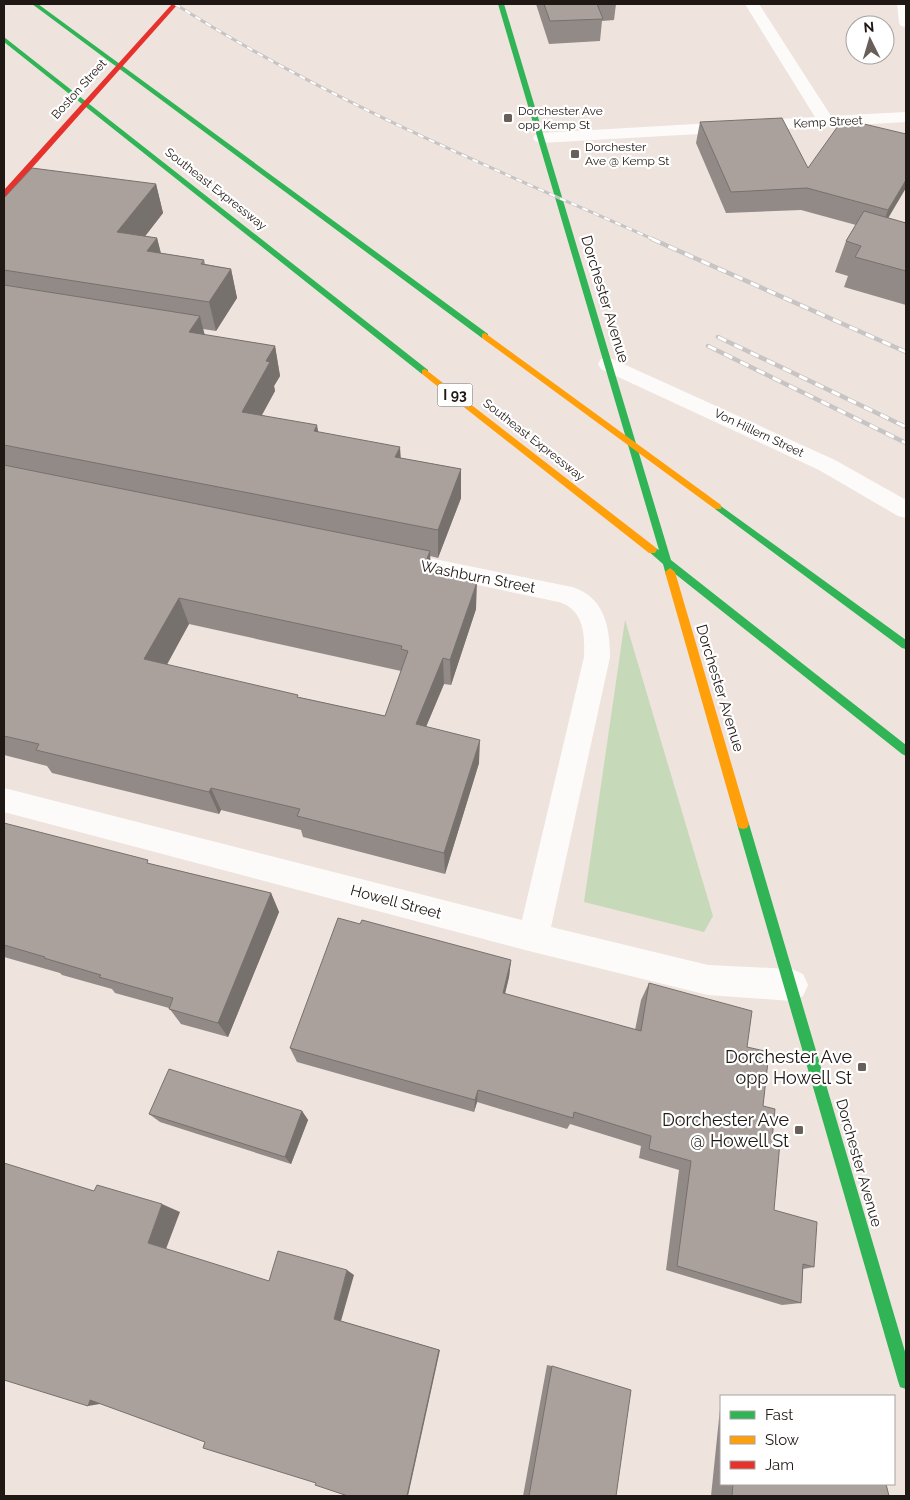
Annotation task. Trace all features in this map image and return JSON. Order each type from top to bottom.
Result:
[{"type":"main road","points":[[34,4],[906,645]]},
{"type":"main road","name":"Boston Street","points":[[4,194],[175,4]]},
{"type":"main road","name":"Dorchester Avenue","points":[[501,4],[792,985],[906,1381]]},
{"type":"main road","name":"Southeast Expressway","points":[[4,39],[906,751]]},
{"type":"street","points":[[752,4],[826,122]]},
{"type":"street","points":[[904,4],[906,23]]},
{"type":"street","name":"Kemp Street","points":[[541,138],[906,117]]},
{"type":"street","points":[[17,179],[40,182]]},
{"type":"street","name":"Von Hillern Street","points":[[608,364],[827,465],[906,510]]},
{"type":"street","name":"Washburn Street","points":[[376,556],[560,593],[576,598],[593,620],[598,636],[597,657],[548,882],[533,937]]},
{"type":"street","name":"Howell Street","points":[[4,800],[533,937],[708,980],[792,985]]},
{"type":"green space","points":[[625,620],[713,916],[704,932],[584,902]]},
{"type":"building","points":[[544,4],[597,4],[603,19],[550,21]]},
{"type":"building","points":[[782,118],[808,168],[843,119],[906,134],[906,180],[888,210],[807,188],[731,192],[700,122]]},
{"type":"building","points":[[32,168],[156,184],[117,232],[157,238],[147,251],[204,260],[201,264],[231,269],[209,302],[4,270],[4,198]]},
{"type":"building","points":[[864,211],[906,223],[906,271],[855,257],[861,246],[846,241]]},
{"type":"building","points":[[4,285],[200,316],[189,332],[275,346],[266,361],[270,362],[242,412],[317,425],[314,431],[400,447],[395,457],[461,469],[438,530],[4,445]]},
{"type":"building","points":[[4,465],[430,551],[422,571],[477,582],[450,660],[443,658],[416,724],[480,740],[444,853],[297,816],[300,809],[211,788],[209,792],[36,750],[39,744],[4,736]],"holes":[[[179,598],[402,646],[401,649],[408,651],[385,716],[297,697],[298,695],[144,659]]]},
{"type":"building","points":[[4,823],[148,860],[147,863],[271,893],[218,1023],[169,1009],[173,998],[99,977],[101,975],[4,945]]},
{"type":"building","points":[[338,918],[360,924],[362,920],[511,960],[503,993],[641,1031],[649,983],[752,1011],[747,1047],[769,1052],[763,1106],[775,1109],[772,1140],[780,1142],[774,1210],[817,1222],[814,1267],[803,1264],[801,1303],[677,1266],[691,1161],[649,1149],[651,1136],[574,1112],[573,1118],[478,1090],[475,1100],[290,1048]]},
{"type":"building","points":[[169,1069],[302,1111],[285,1157],[149,1114]]},
{"type":"building","points":[[4,1163],[94,1191],[97,1185],[162,1204],[148,1243],[269,1281],[278,1251],[347,1270],[334,1319],[439,1350],[407,1496],[348,1496],[315,1485],[316,1483],[203,1448],[205,1442],[90,1400],[88,1406],[4,1380]]},
{"type":"building","points":[[552,1366],[631,1390],[616,1496],[529,1496]]},
{"type":"building","points":[[733,1485],[886,1485],[889,1496],[732,1496]]},
{"type":"railway","points":[[175,4],[232,39],[350,102],[471,159],[655,240]]},
{"type":"railway","points":[[652,239],[906,352]]},
{"type":"railway","points":[[718,337],[906,427]]},
{"type":"railway","points":[[708,346],[906,443]]},
{"type":"traffic: fast","points":[[35,4],[485,336]]},
{"type":"traffic: fast","points":[[501,4],[670,572]]},
{"type":"traffic: fast","points":[[4,39],[425,372]]},
{"type":"traffic: fast","points":[[718,507],[906,645]]},
{"type":"traffic: fast","points":[[652,550],[906,751]]},
{"type":"traffic: fast","points":[[743,824],[906,1381]]},
{"type":"traffic: slow","points":[[485,336],[718,507]]},
{"type":"traffic: slow","points":[[425,372],[652,550]]},
{"type":"traffic: slow","points":[[670,572],[743,824]]},
{"type":"traffic: jam","points":[[4,194],[175,4]]},
{"type":"place","name":"Dorchester Ave opp Kemp St","points":[[508,118]]},
{"type":"place","name":"Dorchester Ave @ Kemp St","points":[[575,154]]},
{"type":"place","name":"Dorchester Ave opp Howell St","points":[[862,1067]]},
{"type":"place","name":"Dorchester Ave @ Howell St","points":[[799,1130]]}]
